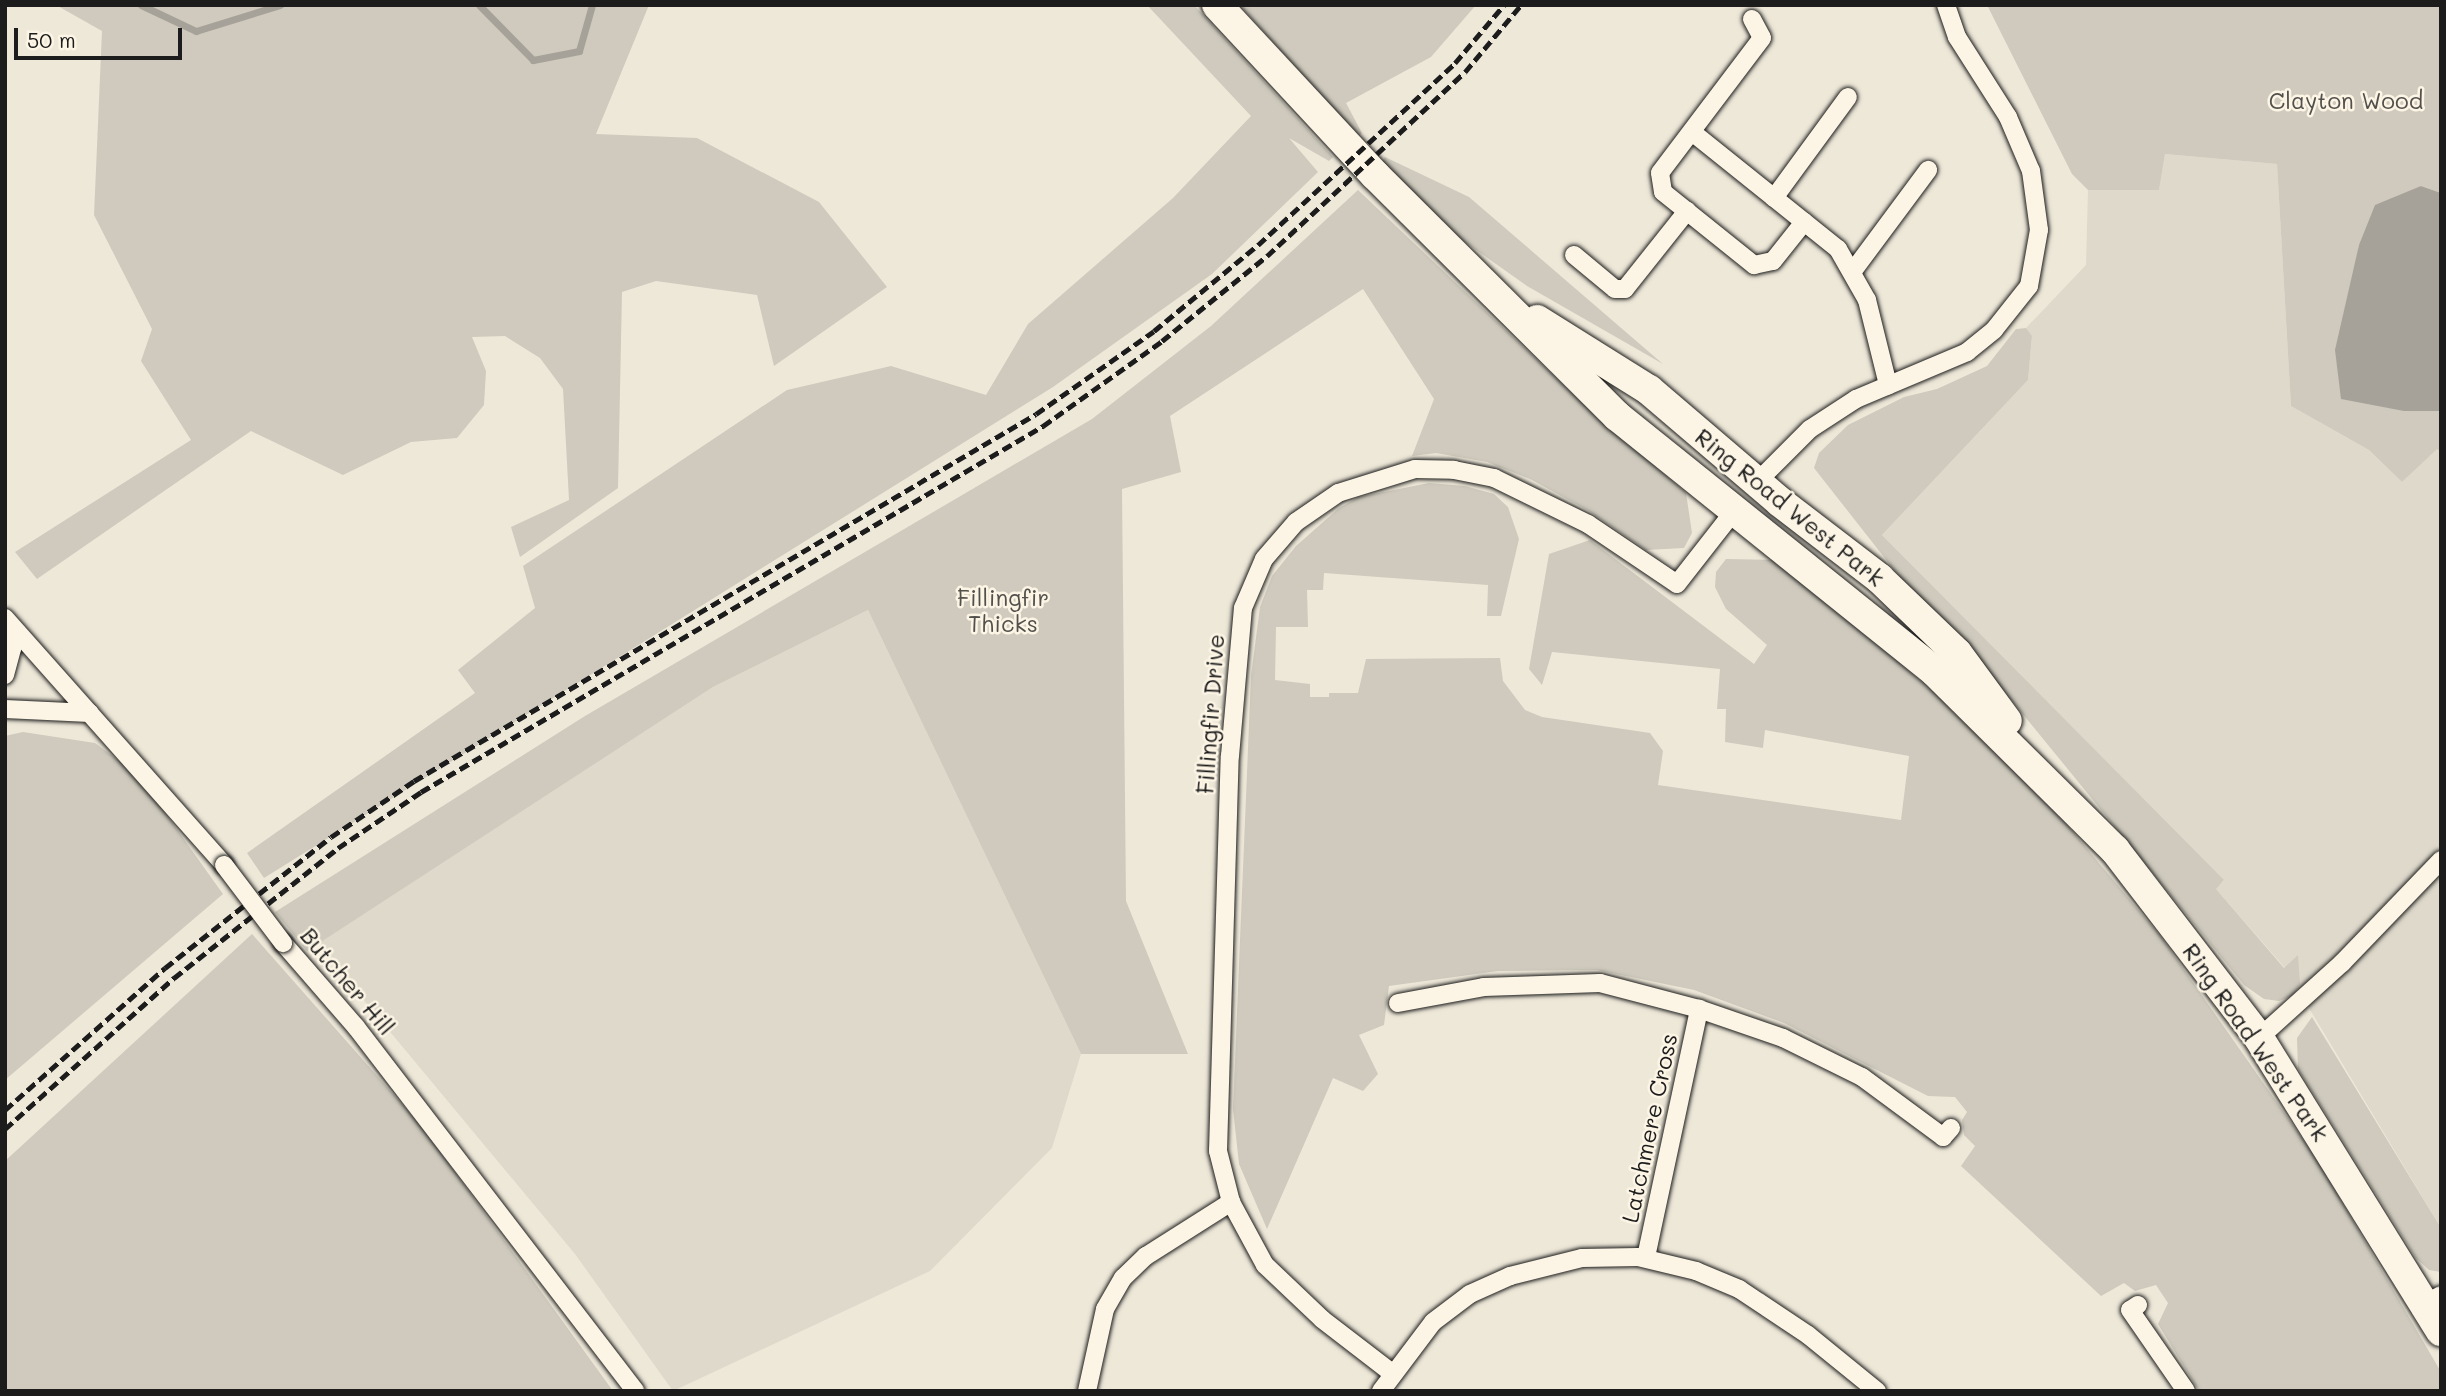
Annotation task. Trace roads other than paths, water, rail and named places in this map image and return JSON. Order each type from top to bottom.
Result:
[{"type":"highway","name":"Ring Road West Park","points":[[1217,5],[1374,175],[1617,416],[1935,672],[2042,774],[2115,850],[2259,1038],[2433,1300],[2441,1331]]},
{"type":"highway","name":"Ring Road West Park","points":[[1490,291],[1649,390],[1757,482],[1879,578],[1957,653],[2042,774]]},
{"type":"highway","points":[[1649,390],[1671,429],[1724,474],[1734,511]]},
{"type":"highway","points":[[1734,511],[1757,482]]},
{"type":"highway","points":[[1757,482],[1761,511],[1824,565],[1851,602]]},
{"type":"street","points":[[1757,482],[1810,429],[1856,399],[1967,352],[1994,330],[2029,286],[2039,230],[2031,172],[2008,117],[1957,37],[1946,5]]},
{"type":"street","points":[[1752,19],[1762,38],[1660,173],[1663,192],[1754,265],[1773,261],[1804,222]]},
{"type":"street","points":[[1774,198],[1848,97]]},
{"type":"street","points":[[1692,131],[1838,249],[1853,271],[1867,300],[1888,385]]},
{"type":"street","points":[[1853,271],[1928,170]]},
{"type":"street","points":[[1574,255],[1615,289],[1625,289],[1687,211]]},
{"type":"street","name":"Fillingfir Drive","points":[[1392,1373],[1322,1319],[1265,1265],[1231,1202],[1218,1151],[1230,756],[1243,608],[1264,559],[1296,522],[1338,493],[1415,469],[1454,470],[1494,478],[1588,524],[1677,584],[1734,511]]},
{"type":"street","points":[[5,675],[12,648],[7,620]]},
{"type":"street","name":"Butcher Hill","points":[[7,620],[224,865],[283,943],[363,1037],[635,1391]]},
{"type":"street","points":[[5,709],[90,713]]},
{"type":"street","points":[[2259,1038],[2342,963],[2441,860]]},
{"type":"street","points":[[1398,1003],[1484,987],[1600,984],[1699,1009],[1783,1038],[1861,1077],[1943,1137],[1951,1128]]},
{"type":"street","name":"Latchmere Cross","points":[[1646,1257],[1699,1009]]},
{"type":"street","points":[[1087,1391],[1105,1309],[1123,1278],[1146,1256],[1231,1202]]},
{"type":"street","points":[[1381,1391],[1433,1322],[1470,1294],[1510,1276],[1582,1258],[1646,1257],[1740,1289],[1808,1335],[1877,1391]]},
{"type":"street","points":[[2138,1305],[2130,1310],[2186,1391]]},
{"type":"waterway","points":[[141,5],[196,31],[280,5]]},
{"type":"waterway","points":[[479,5],[533,60],[579,51],[592,5]]},
{"type":"railway","points":[[5,1110],[165,968],[331,837],[414,781],[1036,414],[1154,331],[1258,245],[1455,63],[1504,5]]},
{"type":"railway","points":[[5,1129],[174,978],[338,848],[421,792],[1043,426],[1162,341],[1267,256],[1465,72],[1521,5]]},
{"type":"park label","name":"Clayton Wood","points":[[2346,100]]},
{"type":"park label","name":"Fillingfir Thicks","points":[[1003,610]]}]
